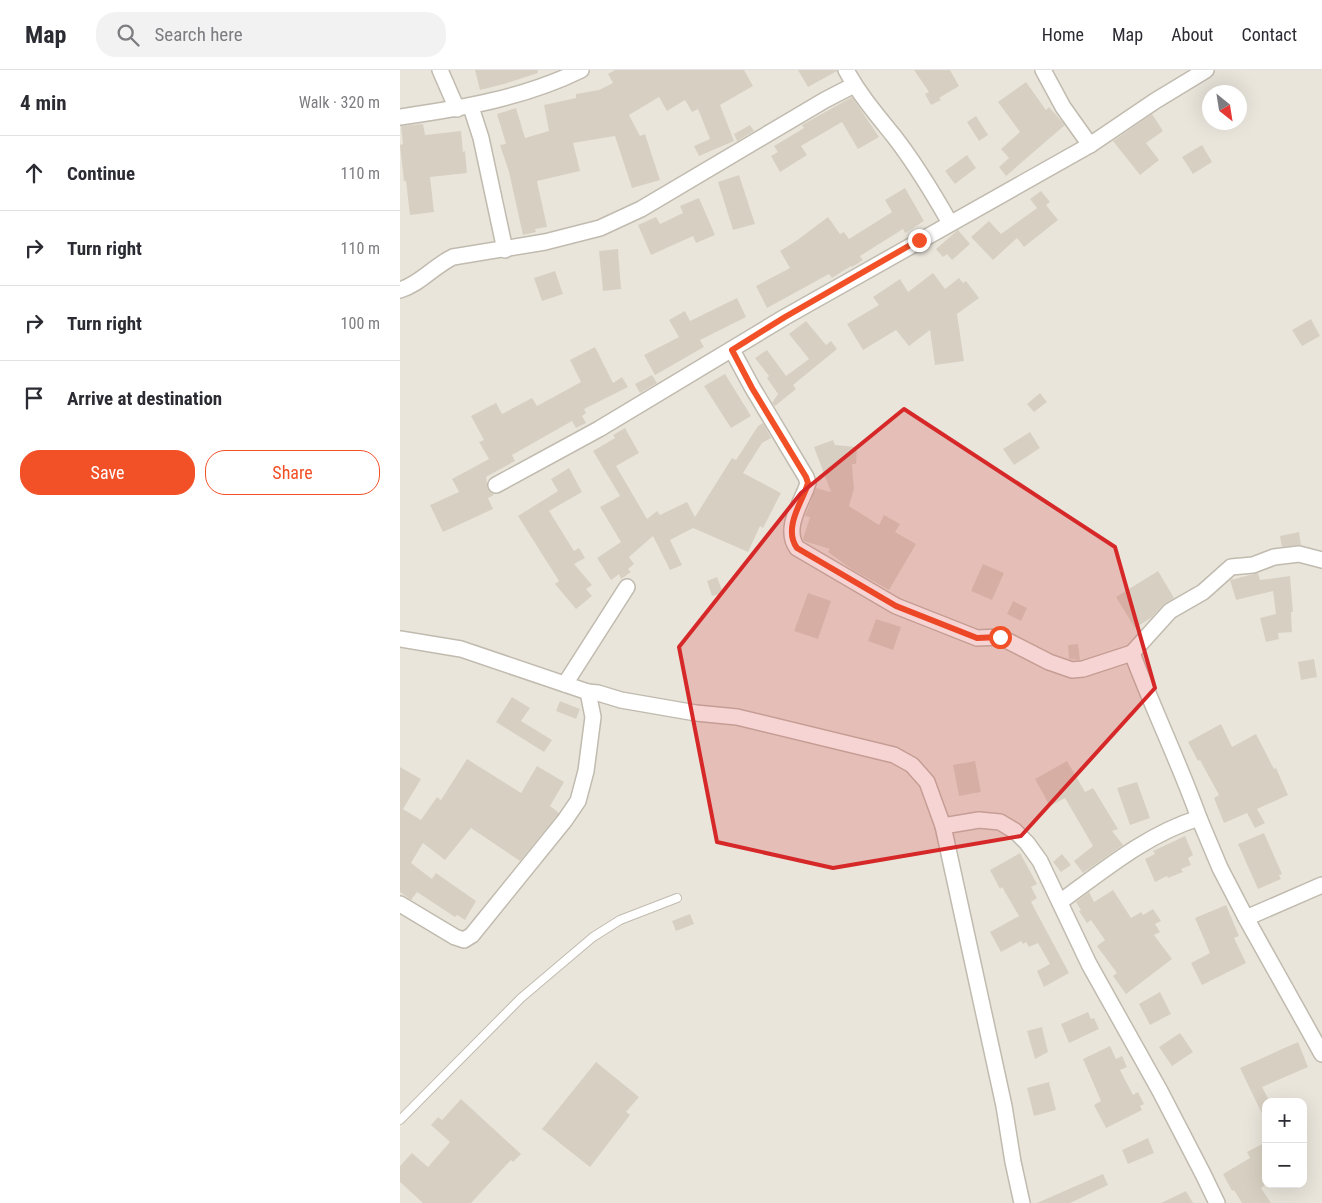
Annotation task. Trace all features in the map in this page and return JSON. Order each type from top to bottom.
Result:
[{"type":"street","points":[[440,70],[481,138],[505,250]]},
{"type":"street","points":[[400,118],[464,108],[516,96],[556,82],[581,70]]},
{"type":"street","points":[[846,70],[854,85],[894,136],[921,175],[950,223]]},
{"type":"street","points":[[1043,70],[1064,107],[1090,145]]},
{"type":"street","points":[[496,485],[614,420],[785,317],[1090,145],[1154,101],[1206,70]]},
{"type":"street","points":[[400,290],[424,277],[453,257],[505,250],[600,228],[641,209],[854,85]]},
{"type":"street","points":[[732,350],[808,483],[792,528],[792,537],[797,548],[896,606],[977,638],[1000,637],[1049,662],[1072,670],[1083,669],[1132,653],[1170,611],[1203,592],[1231,567],[1253,565],[1274,557],[1299,554],[1322,560]]},
{"type":"street","points":[[565,684],[627,587]]},
{"type":"street","points":[[400,638],[461,649],[588,692],[621,700],[696,713],[737,717],[894,755],[912,765],[927,782],[943,826],[1004,1106],[1012,1162],[1022,1203]]},
{"type":"street","points":[[1132,653],[1220,868],[1322,1054]]},
{"type":"street","points":[[400,904],[455,937],[464,940],[472,935],[565,820],[578,801],[586,771],[593,717],[588,692]]},
{"type":"street","points":[[1060,902],[1119,858],[1175,825],[1199,818]]},
{"type":"street","points":[[943,826],[979,820],[1000,822],[1027,843],[1040,861],[1089,964],[1164,1100],[1217,1203]]},
{"type":"street","points":[[1246,918],[1322,885]]},
{"type":"lane","points":[[400,1120],[521,998],[593,937],[620,920],[677,898]]},
{"type":"highlighted area","points":[[904,409],[1115,547],[1155,688],[1021,836],[833,868],[717,842],[679,647],[801,493]]},
{"type":"shaded area","points":[[400,70],[1322,70],[1322,1203],[400,1203]]},
{"type":"building","points":[[475,70],[538,70],[538,73],[480,90]]},
{"type":"building","points":[[615,70],[744,70],[753,86],[720,105],[734,141],[699,156],[694,146],[710,139],[698,109],[692,112],[685,100],[667,111],[659,97],[629,115],[640,136],[645,134],[660,180],[632,188],[615,136],[573,143],[580,171],[537,181],[547,227],[535,229],[536,232],[523,235],[509,172],[500,145],[506,144],[497,114],[516,108],[525,138],[549,131],[544,105],[576,98],[576,94],[599,90],[613,83],[608,74]]},
{"type":"building","points":[[798,70],[837,70],[837,71],[808,87]]},
{"type":"building","points":[[914,70],[950,70],[959,86],[931,105],[925,94],[929,92]]},
{"type":"building","points":[[1026,82],[1046,110],[1049,107],[1065,125],[1006,176],[999,167],[1009,158],[1001,149],[1020,132],[998,102]]},
{"type":"building","points":[[852,97],[879,137],[858,149],[842,122],[801,146],[807,155],[780,172],[771,156],[778,152],[774,146],[804,128],[802,125]]},
{"type":"building","points":[[1152,114],[1163,131],[1146,143],[1159,160],[1140,175],[1113,141]]},
{"type":"building","points":[[976,116],[988,135],[979,141],[967,122]]},
{"type":"building","points":[[423,124],[425,135],[461,131],[467,173],[430,177],[434,212],[410,215],[400,145],[403,144],[401,126]]},
{"type":"building","points":[[750,125],[754,131],[737,141],[734,134]]},
{"type":"building","points":[[1202,145],[1212,162],[1193,174],[1182,157]]},
{"type":"building","points":[[967,155],[976,168],[955,184],[945,171]]},
{"type":"building","points":[[739,175],[755,224],[733,230],[718,182]]},
{"type":"building","points":[[905,188],[924,221],[905,233],[903,229],[860,256],[863,260],[852,267],[832,278],[829,274],[767,308],[756,286],[790,268],[780,251],[828,217],[840,234],[844,232],[849,239],[892,212],[885,200]]},
{"type":"building","points":[[1041,191],[1050,202],[1046,205],[1058,220],[1024,247],[1017,238],[993,260],[971,237],[989,221],[1001,234],[1037,208],[1030,199]]},
{"type":"building","points":[[699,198],[715,235],[696,243],[693,236],[651,255],[638,225],[656,217],[660,224],[683,213],[680,206]]},
{"type":"building","points":[[958,230],[970,244],[952,260],[947,254],[943,257],[936,249]]},
{"type":"building","points":[[618,249],[621,289],[603,291],[599,251]]},
{"type":"building","points":[[555,271],[563,294],[542,301],[534,278]]},
{"type":"building","points":[[933,273],[945,289],[959,278],[963,283],[966,281],[979,298],[957,314],[964,361],[935,365],[930,330],[909,346],[896,330],[863,350],[847,324],[879,305],[873,297],[900,279],[908,292]]},
{"type":"building","points":[[737,298],[746,317],[700,340],[704,347],[655,375],[644,355],[679,337],[669,320],[685,311],[690,321]]},
{"type":"building","points":[[1311,319],[1320,336],[1302,346],[1292,330]]},
{"type":"building","points":[[806,321],[826,345],[831,341],[837,349],[793,385],[796,389],[775,406],[772,403],[778,394],[767,378],[769,376],[755,358],[767,350],[786,376],[809,359],[789,334]]},
{"type":"building","points":[[595,347],[613,383],[622,377],[628,387],[584,409],[586,413],[582,416],[586,423],[576,428],[572,421],[512,455],[515,461],[486,477],[488,489],[494,495],[488,498],[493,509],[443,532],[430,505],[459,492],[452,479],[489,459],[479,442],[484,440],[471,416],[496,403],[502,414],[532,398],[537,406],[581,382],[570,360]]},
{"type":"building","points":[[725,374],[751,416],[731,428],[704,386]]},
{"type":"building","points":[[652,375],[657,383],[640,393],[635,384]]},
{"type":"building","points":[[1040,393],[1047,402],[1034,412],[1027,404]]},
{"type":"building","points":[[763,423],[771,438],[762,443],[743,473],[781,493],[763,528],[760,526],[748,552],[693,528],[670,540],[682,565],[670,570],[653,536],[629,557],[634,564],[628,569],[631,572],[621,579],[619,574],[611,580],[597,558],[621,542],[600,507],[620,496],[593,451],[615,438],[613,435],[625,428],[639,453],[616,466],[647,519],[657,511],[660,515],[687,502],[695,517],[732,458],[736,460],[758,426]]},
{"type":"building","points":[[1030,432],[1040,448],[1014,465],[1003,449]]},
{"type":"building","points":[[833,440],[835,445],[857,447],[856,464],[852,464],[854,489],[849,506],[879,525],[884,515],[900,524],[895,532],[916,544],[889,590],[853,570],[828,552],[830,549],[804,541],[803,539],[810,517],[805,516],[816,488],[831,492],[814,447]]},
{"type":"building","points":[[569,468],[582,492],[549,511],[574,551],[579,548],[585,558],[574,564],[592,585],[586,589],[592,596],[576,609],[555,584],[559,581],[518,516],[558,491],[551,479]]},
{"type":"building","points":[[1299,532],[1301,545],[1282,547],[1280,536]]},
{"type":"building","points":[[983,564],[1004,573],[992,600],[971,591]]},
{"type":"building","points":[[1158,571],[1174,598],[1163,605],[1152,617],[1135,628],[1116,597]]},
{"type":"building","points":[[1258,573],[1260,580],[1290,576],[1293,612],[1291,612],[1292,632],[1278,633],[1279,639],[1266,642],[1260,618],[1276,614],[1273,591],[1236,600],[1230,580]]},
{"type":"building","points":[[717,577],[723,593],[712,596],[707,581]]},
{"type":"building","points":[[808,593],[831,601],[818,639],[794,631]]},
{"type":"building","points":[[1013,601],[1027,608],[1021,621],[1007,614]]},
{"type":"building","points":[[876,619],[901,627],[893,650],[868,641]]},
{"type":"building","points":[[1078,644],[1080,660],[1069,659],[1068,645]]},
{"type":"building","points":[[1314,659],[1317,677],[1301,680],[1298,662]]},
{"type":"building","points":[[512,697],[530,708],[521,721],[552,740],[544,752],[496,722]]},
{"type":"building","points":[[560,701],[580,709],[576,719],[556,711]]},
{"type":"building","points":[[1221,724],[1232,747],[1256,734],[1274,769],[1276,768],[1288,795],[1257,809],[1265,823],[1255,828],[1247,813],[1224,823],[1214,798],[1219,795],[1188,742]]},
{"type":"building","points":[[467,759],[521,793],[537,766],[564,782],[550,806],[559,813],[520,861],[471,828],[445,860],[423,843],[411,863],[432,879],[436,873],[476,901],[465,920],[457,915],[455,917],[417,892],[411,900],[400,892],[400,767],[421,779],[403,809],[421,820],[437,797],[441,800]]},
{"type":"building","points":[[975,761],[981,792],[959,796],[953,765]]},
{"type":"building","points":[[1067,761],[1085,792],[1093,788],[1118,829],[1112,831],[1123,845],[1083,873],[1074,861],[1093,846],[1065,798],[1050,806],[1035,779]]},
{"type":"building","points":[[1137,782],[1150,818],[1130,825],[1117,788]]},
{"type":"building","points":[[1264,833],[1282,874],[1279,875],[1281,879],[1258,889],[1238,844]]},
{"type":"building","points":[[1185,836],[1193,855],[1188,858],[1191,865],[1181,869],[1183,872],[1168,878],[1167,876],[1155,882],[1145,859],[1155,854],[1153,851]]},
{"type":"building","points":[[1020,853],[1037,884],[1031,887],[1037,898],[1031,902],[1069,973],[1044,987],[1037,971],[1050,964],[1038,943],[1029,947],[1026,942],[1023,944],[1021,941],[1001,952],[990,932],[1019,916],[1002,887],[1000,889],[990,870]]},
{"type":"building","points":[[1062,854],[1071,865],[1061,872],[1053,862]]},
{"type":"building","points":[[1113,890],[1131,918],[1141,912],[1143,915],[1153,909],[1161,921],[1155,924],[1160,932],[1154,935],[1172,959],[1126,994],[1113,976],[1117,973],[1097,946],[1105,940],[1091,920],[1087,923],[1079,911],[1081,910],[1076,902],[1089,892],[1094,902]]},
{"type":"building","points":[[1226,905],[1239,936],[1234,938],[1246,963],[1202,985],[1191,963],[1210,953],[1195,918]]},
{"type":"building","points":[[690,914],[694,924],[676,931],[672,921]]},
{"type":"building","points":[[1160,992],[1171,1014],[1150,1025],[1139,1004]]},
{"type":"building","points":[[1088,1012],[1091,1019],[1094,1018],[1099,1029],[1069,1043],[1061,1024]]},
{"type":"building","points":[[1042,1027],[1048,1052],[1035,1059],[1027,1031]]},
{"type":"building","points":[[1180,1033],[1193,1052],[1172,1066],[1159,1047]]},
{"type":"building","points":[[1298,1042],[1308,1067],[1262,1087],[1268,1098],[1262,1098],[1262,1114],[1240,1068]]},
{"type":"building","points":[[1110,1046],[1116,1059],[1122,1056],[1127,1067],[1120,1070],[1133,1095],[1138,1092],[1144,1104],[1140,1106],[1142,1110],[1106,1128],[1094,1105],[1101,1101],[1083,1059]]},
{"type":"building","points":[[596,1062],[639,1097],[626,1112],[630,1115],[590,1167],[542,1129]]},
{"type":"building","points":[[1049,1082],[1056,1110],[1034,1116],[1027,1088]]},
{"type":"building","points":[[461,1099],[521,1154],[513,1162],[511,1160],[471,1203],[423,1203],[400,1182],[400,1166],[412,1153],[428,1167],[450,1142],[431,1125],[438,1117],[442,1120]]},
{"type":"building","points":[[1148,1138],[1154,1153],[1128,1164],[1122,1150]]},
{"type":"building","points":[[1262,1144],[1261,1188],[1271,1203],[1242,1203],[1234,1190],[1232,1191],[1223,1174],[1250,1158],[1247,1152]]},
{"type":"building","points":[[1103,1174],[1108,1185],[1070,1203],[1037,1203]]},
{"type":"building","points":[[1186,1191],[1193,1203],[1161,1203]]},
{"type":"route","points":[[919,240],[785,317],[732,350],[808,483],[792,528],[792,537],[797,548],[896,606],[977,638],[1000,637]]}]
